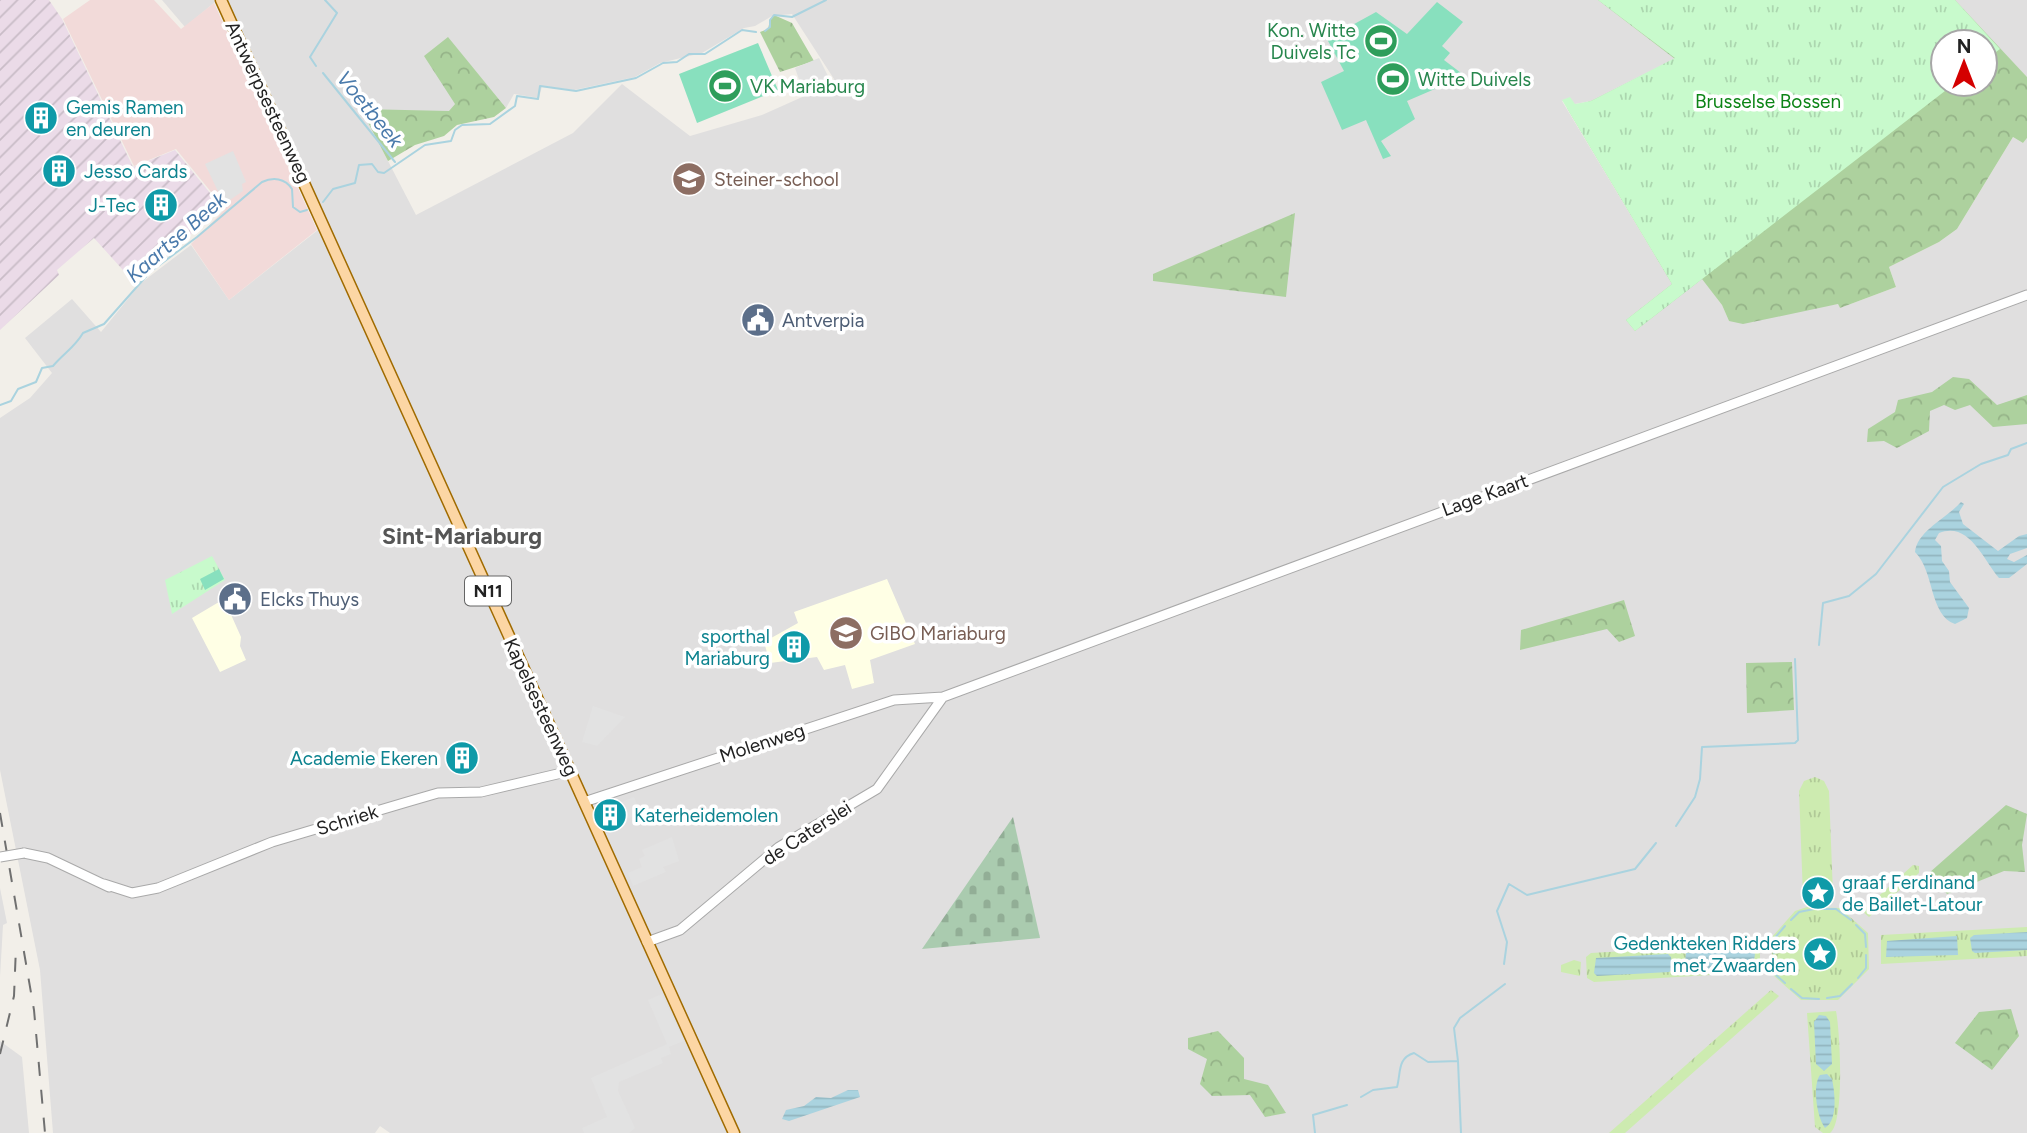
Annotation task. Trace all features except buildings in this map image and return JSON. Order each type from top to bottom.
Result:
[{"type":"main road","name":"Antwerpsesteenweg","points":[[221,0],[315,205]]},
{"type":"main road","name":"Kapelsesteenweg","points":[[315,205],[734,1133]]},
{"type":"street","name":"Lage Kaart","points":[[943,697],[2027,295]]},
{"type":"street","name":"Molenweg","points":[[584,802],[894,700],[943,697]]},
{"type":"street","name":"de Caterslei","points":[[647,942],[680,930],[779,847],[877,789],[943,697]]},
{"type":"street","name":"Schriek","points":[[0,857],[24,853],[48,858],[118,891],[158,888],[259,847],[407,802],[439,793],[481,792],[570,771]]},
{"type":"shaded area","points":[[0,0],[49,0],[62,19],[133,167],[175,150],[223,209],[132,280],[94,238],[57,270],[59,275],[0,330]]},
{"type":"shaded area","points":[[90,0],[154,0],[181,29],[214,3],[317,230],[229,300],[191,244],[225,209],[176,149],[134,166],[63,19]]},
{"type":"shaded area","points":[[162,0],[1598,0],[1676,59],[1591,101],[1575,104],[1562,101],[1672,284],[1626,320],[1635,331],[1702,278],[1722,305],[1729,321],[1838,304],[1840,308],[1896,287],[1889,267],[1939,242],[1957,229],[2013,137],[2023,143],[2027,138],[2027,1133],[390,1133],[380,1126],[375,1133],[53,1133],[40,970],[0,770],[0,418],[30,398],[52,373],[25,338],[72,299],[101,332],[141,283],[191,245],[229,300],[318,230],[215,2],[185,27]],"holes":[[[792,14],[834,79],[809,94],[762,115],[690,136],[622,84],[573,133],[416,215],[361,109],[449,112],[455,104],[448,38],[506,108],[514,94],[539,98],[542,86],[574,90],[635,77],[660,63],[702,53],[744,28],[755,26],[772,16]]]},
{"type":"shaded area","points":[[1955,0],[2027,0],[2027,77],[1999,48],[1999,28],[1981,28]]},
{"type":"shaded area","points":[[819,58],[829,78],[810,92],[801,85],[795,68]]},
{"type":"shaded area","points":[[233,151],[246,182],[242,184],[243,191],[224,204],[205,164]]},
{"type":"shaded area","name":"GIBO Mariaburg","points":[[887,579],[915,644],[870,660],[874,683],[852,689],[845,665],[824,670],[817,657],[770,663],[764,642],[798,623],[794,612]]},
{"type":"shaded area","points":[[224,599],[241,637],[240,646],[246,660],[220,672],[192,618]]},
{"type":"shaded area","points":[[593,706],[625,717],[597,746],[582,742]]},
{"type":"shaded area","points":[[634,797],[640,811],[627,820],[621,802]]},
{"type":"shaded area","points":[[672,837],[679,861],[663,867],[666,872],[633,886],[628,873],[642,867],[639,859],[645,856],[642,850]]},
{"type":"shaded area","points":[[0,888],[7,923],[3,925],[0,977]]},
{"type":"shaded area","points":[[662,994],[684,1041],[669,1047],[671,1054],[661,1058],[663,1063],[619,1082],[618,1091],[635,1128],[629,1133],[584,1133],[582,1128],[607,1117],[591,1078],[667,1044],[648,1000]]},
{"type":"shaded area","points":[[0,1041],[22,1057],[29,1133],[0,1133]]},
{"type":"green space","name":"Brusselse Bossen","points":[[1598,0],[1955,0],[1981,28],[1929,28],[1929,98],[1999,98],[1999,47],[2027,77],[2027,138],[2023,143],[2013,137],[1957,229],[1939,242],[1889,267],[1896,287],[1840,308],[1838,304],[1743,324],[1729,321],[1722,305],[1702,279],[1635,331],[1626,320],[1672,284],[1567,108],[1591,101],[1675,59]]},
{"type":"green space","name":"Brusselse Bossen","points":[[1598,0],[1955,0],[1981,28],[1929,28],[1929,98],[1936,98],[1635,331],[1626,320],[1672,284],[1562,100],[1570,97],[1575,104],[1591,101],[1675,58]]},
{"type":"green space","name":"Witte Duivels","points":[[1437,2],[1463,22],[1442,46],[1450,53],[1444,60],[1465,76],[1407,101],[1415,119],[1381,141],[1391,156],[1383,159],[1366,120],[1342,130],[1321,82],[1344,71],[1327,39],[1376,12],[1407,34]]},
{"type":"green space","points":[[774,15],[792,23],[814,61],[780,72],[760,32],[768,29]]},
{"type":"green space","points":[[448,37],[506,108],[494,117],[457,125],[444,136],[415,145],[388,161],[361,109],[449,111],[455,104],[424,56]]},
{"type":"green space","points":[[758,43],[778,90],[697,123],[679,74]]},
{"type":"green space","points":[[1295,213],[1286,297],[1153,281],[1153,274]]},
{"type":"green space","points":[[1953,377],[1969,379],[1997,405],[2027,395],[2027,424],[1993,427],[1970,405],[1955,410],[1944,405],[1930,411],[1929,431],[1897,448],[1884,441],[1867,442],[1868,429],[1895,412],[1898,400],[1932,392]]},
{"type":"green space","points":[[212,556],[225,580],[172,614],[165,580]]},
{"type":"green space","points":[[219,569],[224,579],[205,590],[200,579]]},
{"type":"green space","points":[[1624,600],[1635,636],[1619,642],[1607,629],[1520,650],[1521,630]]},
{"type":"green space","points":[[1792,662],[1794,710],[1747,713],[1746,663]]},
{"type":"green space","points":[[1815,777],[1824,781],[1829,791],[1833,894],[1803,896],[1799,791],[1804,781]]},
{"type":"green space","points":[[2006,805],[2027,814],[2022,845],[2025,872],[2004,871],[1947,894],[1929,873]]},
{"type":"green space","points":[[1013,817],[1040,938],[922,949]]},
{"type":"green space","points":[[1913,865],[1919,866],[1919,873],[1869,917],[1862,911]]},
{"type":"green space","points":[[1807,907],[1840,908],[1868,933],[1869,969],[1838,1000],[1801,1000],[1773,975],[1771,938],[1795,911]]},
{"type":"green space","points":[[2027,927],[2027,956],[1881,964],[1881,935]]},
{"type":"green space","points":[[1760,943],[1760,972],[1594,982],[1587,978],[1586,957],[1591,953]]},
{"type":"green space","points":[[1574,960],[1581,962],[1580,976],[1561,972],[1561,965]]},
{"type":"green space","points":[[1771,990],[1779,996],[1625,1133],[1609,1133]]},
{"type":"green space","points":[[2011,1009],[2019,1036],[1992,1070],[1955,1043],[1979,1012]]},
{"type":"green space","points":[[1836,1011],[1840,1095],[1835,1126],[1830,1133],[1823,1133],[1815,1127],[1807,1013]]},
{"type":"green space","points":[[1218,1031],[1244,1058],[1244,1079],[1268,1085],[1286,1113],[1265,1117],[1250,1095],[1212,1096],[1200,1084],[1207,1059],[1188,1049],[1188,1038]]},
{"type":"water","points":[[1961,502],[1964,504],[1959,512],[1963,524],[1998,551],[2019,536],[2027,534],[2027,548],[2010,554],[2007,559],[2014,562],[2027,555],[2027,564],[2009,578],[1999,578],[1967,537],[1959,532],[1939,533],[1935,540],[1941,546],[1942,561],[1949,571],[1950,582],[1969,608],[1967,618],[1955,624],[1947,619],[1936,603],[1926,570],[1915,552],[1917,544],[1927,531]]},
{"type":"water","points":[[2027,932],[2027,950],[1972,951],[1970,938],[1974,935]]},
{"type":"water","points":[[1957,936],[1958,955],[1886,957],[1887,941]]},
{"type":"water","points":[[1751,949],[1755,954],[1753,967],[1684,970],[1686,953]]},
{"type":"water","points":[[1668,954],[1671,957],[1672,970],[1669,972],[1597,976],[1594,973],[1596,958]]},
{"type":"water","points":[[1819,1015],[1826,1016],[1830,1022],[1832,1064],[1824,1071],[1816,1064],[1814,1022]]},
{"type":"water","points":[[1827,1074],[1832,1079],[1835,1106],[1832,1119],[1825,1128],[1816,1102],[1816,1087],[1820,1075]]},
{"type":"water","points":[[848,1090],[858,1090],[860,1097],[789,1121],[782,1119],[786,1110],[804,1106],[816,1097],[831,1098]]},
{"type":"waterway","name":"Voetbeek","points":[[316,66],[310,57],[337,13],[325,0]]},
{"type":"waterway","name":"Kaartse Beek","points":[[765,31],[770,27],[770,20],[774,15],[792,17],[826,0]]},
{"type":"waterway","name":"Kaartse Beek","points":[[323,202],[333,189],[355,183],[359,165],[372,164],[378,172],[384,173],[425,145],[451,141],[455,130],[462,125],[490,124],[515,106],[517,96],[538,99],[540,86],[576,91],[636,78],[663,63],[677,62],[689,54],[705,54],[742,30],[756,32]]},
{"type":"waterway","name":"Voetbeek","points":[[323,73],[395,162]]},
{"type":"waterway","name":"Kaartse Beek","points":[[0,405],[11,401],[18,389],[36,382],[42,368],[53,366],[83,333],[104,324],[150,272],[197,237],[262,182],[274,179],[286,183],[292,189],[293,207],[300,212],[307,210]]},
{"type":"waterway","points":[[1819,645],[1823,603],[1849,596],[1876,574],[1943,487],[1981,464],[2008,455],[2011,449],[2027,443]]},
{"type":"waterway","points":[[1676,826],[1695,797],[1700,779],[1702,747],[1795,743],[1798,740],[1795,659]]},
{"type":"waterway","points":[[1504,964],[1507,942],[1497,911],[1509,884],[1527,895],[1635,869],[1656,843]]},
{"type":"waterway","points":[[1791,920],[1799,912],[1814,909]]},
{"type":"waterway","points":[[1822,909],[1836,909],[1851,920]]},
{"type":"waterway","points":[[1856,925],[1865,934],[1866,947]]},
{"type":"waterway","points":[[1774,953],[1774,939],[1785,926]]},
{"type":"waterway","points":[[1858,978],[1866,968],[1866,955]]},
{"type":"waterway","points":[[1774,961],[1776,975],[1785,983]]},
{"type":"waterway","points":[[1361,1097],[1373,1090],[1397,1087],[1402,1062],[1414,1053],[1428,1062],[1458,1061],[1454,1028],[1460,1018],[1505,984]]},
{"type":"waterway","points":[[1827,998],[1840,996],[1852,984]]},
{"type":"waterway","points":[[1791,989],[1802,998],[1819,999]]},
{"type":"waterway","points":[[1458,1061],[1461,1133]]},
{"type":"waterway","points":[[1315,1133],[1313,1115],[1347,1105]]},
{"type":"railway","points":[[0,813],[34,1010],[45,1133]]},
{"type":"railway","points":[[0,1054],[14,996],[16,947]]},
{"type":"place","name":"Kon. Witte Duivels Tc","points":[[1381,41]]},
{"type":"place","name":"Witte Duivels","points":[[1393,79]]},
{"type":"place","name":"VK Mariaburg","points":[[725,86]]},
{"type":"place","name":"Gemis Ramen en deuren","points":[[41,118]]},
{"type":"place","name":"Jesso Cards","points":[[59,171]]},
{"type":"place","name":"Steiner-school","points":[[689,179]]},
{"type":"place","name":"J-Tec","points":[[161,205]]},
{"type":"place","name":"Antverpia","points":[[758,320]]},
{"type":"place","name":"Elcks Thuys","points":[[235,599]]},
{"type":"place","name":"GIBO Mariaburg","points":[[846,633]]},
{"type":"place","name":"sporthal Mariaburg","points":[[794,647]]},
{"type":"place","name":"Academie Ekeren","points":[[462,758]]},
{"type":"place","name":"Katerheidemolen","points":[[610,815]]},
{"type":"place","name":"graaf Ferdinand de Baillet-Latour","points":[[1818,893]]},
{"type":"place","name":"Gedenkteken Ridders met Zwaarden","points":[[1820,954]]},
{"type":"district","name":"Sint-Mariaburg","points":[[462,536]]}]
